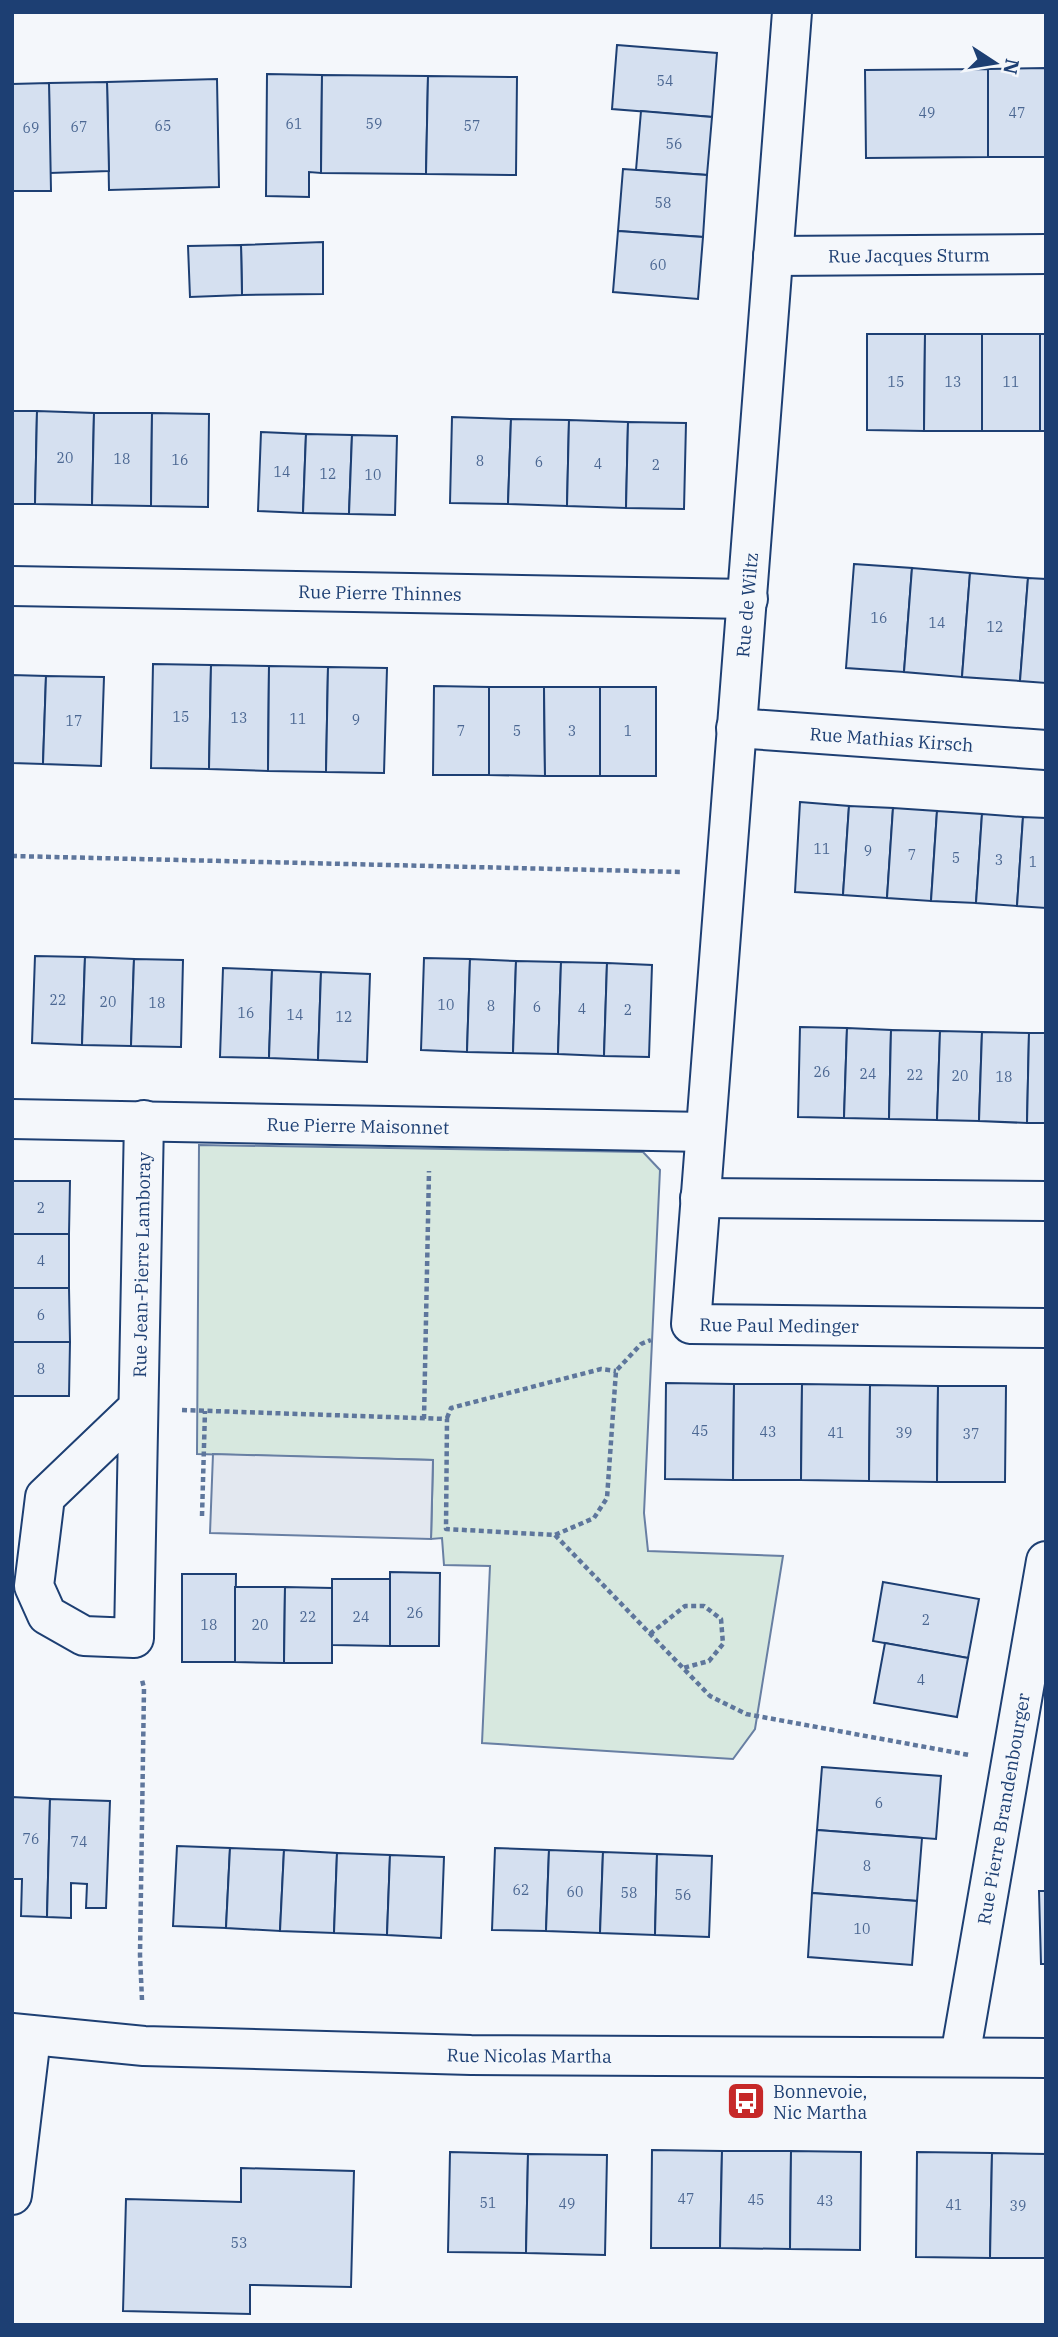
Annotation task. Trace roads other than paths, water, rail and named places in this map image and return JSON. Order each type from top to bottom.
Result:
[{"type":"street","name":"Rue de Wiltz","points":[[701,1198],[792,12]]},
{"type":"street","name":"Rue Jacques Sturm","points":[[773,256],[1046,254]]},
{"type":"street","name":"Rue Pierre Thinnes","points":[[12,586],[748,598]]},
{"type":"street","name":"Rue Mathias Kirsch","points":[[736,729],[1046,750]]},
{"type":"street","name":"Rue Pierre Maisonnet","points":[[12,1119],[705,1132]]},
{"type":"street","name":"Rue Jean-Pierre Lamboray","points":[[138,1408],[45,1497],[34,1586],[47,1615],[84,1636],[134,1638],[144,1120]]},
{"type":"street","points":[[701,1198],[1046,1201]]},
{"type":"street","name":"Rue Paul Medinger","points":[[701,1198],[691,1324],[1046,1328]]},
{"type":"street","name":"Rue Pierre Brandenbourger","points":[[960,2057],[1046,1561]]},
{"type":"street","points":[[12,2194],[22,2035]]},
{"type":"street","name":"Rue Nicolas Martha","points":[[22,2035],[144,2046],[471,2055],[1046,2058]]},
{"type":"place","name":"Bonnevoie, Nic Martha","points":[[746,2101]]}]
